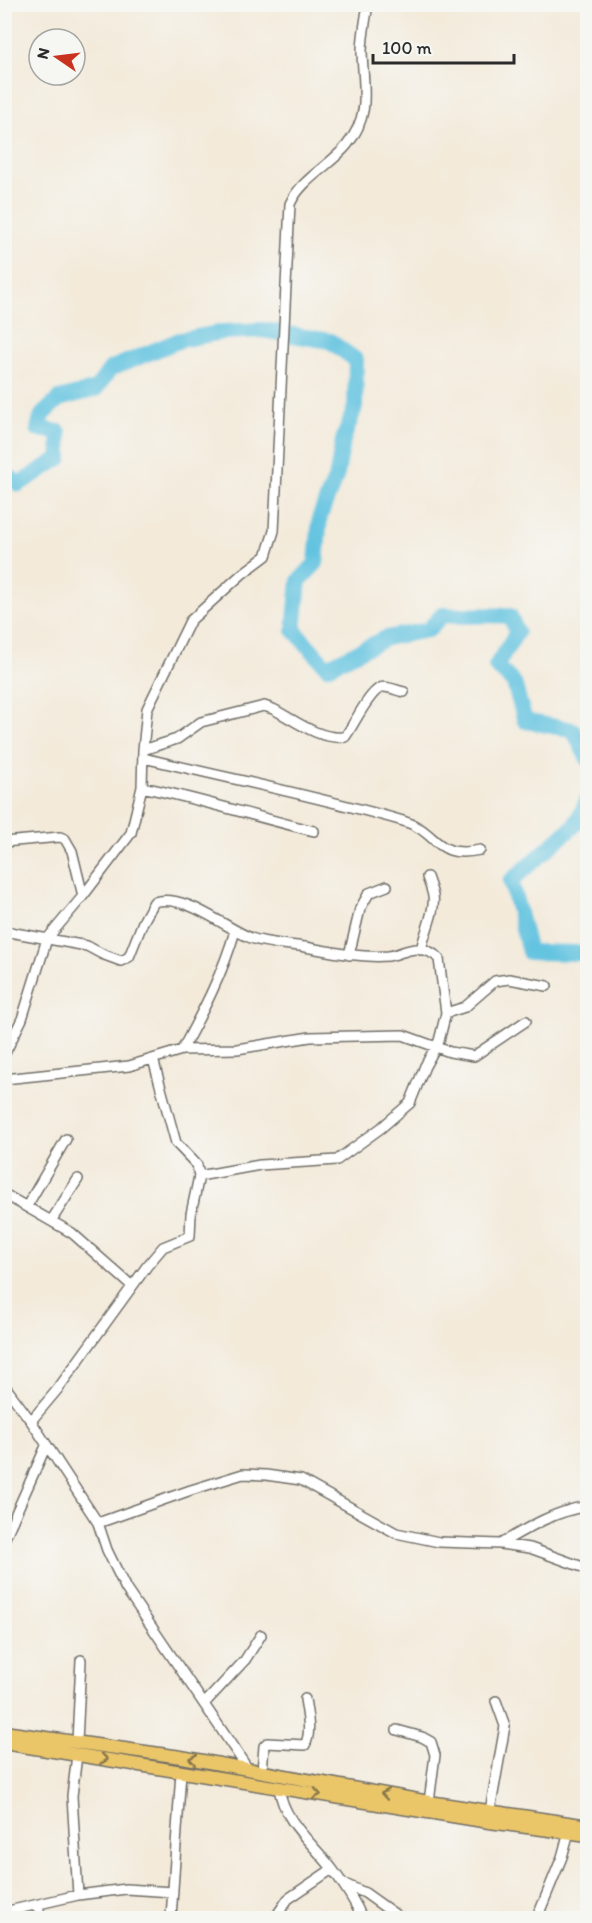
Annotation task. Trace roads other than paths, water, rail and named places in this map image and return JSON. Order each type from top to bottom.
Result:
[{"type":"main road","points":[[4,1732],[181,1772],[489,1822],[588,1834]]},
{"type":"main road","points":[[4,1743],[248,1769],[429,1802],[588,1826]]},
{"type":"street","points":[[4,1055],[22,1018],[47,939],[131,833],[142,787],[147,709],[190,621],[242,574],[266,556],[274,531],[290,204],[295,193],[336,157],[359,127],[366,94],[362,50],[367,10],[370,4]]},
{"type":"street","points":[[143,754],[177,739],[201,722],[264,706],[322,736],[334,739],[345,737],[380,688],[404,692]]},
{"type":"street","points":[[143,754],[408,822],[454,853],[480,850]]},
{"type":"street","points":[[142,787],[199,799],[240,813],[314,831]]},
{"type":"street","points":[[4,842],[60,837],[65,839],[72,851],[83,896]]},
{"type":"street","points":[[421,950],[424,933],[433,911],[434,898],[427,877]]},
{"type":"street","points":[[349,955],[360,909],[369,893],[387,886]]},
{"type":"street","points":[[4,931],[87,946],[122,961],[129,957],[154,902],[164,899],[184,904],[254,939],[349,955],[389,956],[421,950],[435,953],[439,959],[446,1013],[437,1046],[410,1103],[381,1128],[337,1160],[260,1165],[199,1176]]},
{"type":"street","points":[[182,1050],[216,984],[228,957],[235,931]]},
{"type":"street","points":[[446,1013],[465,1007],[495,981],[509,979],[547,986]]},
{"type":"street","points":[[4,1079],[129,1066],[182,1050],[237,1049],[310,1037],[403,1035],[450,1052],[474,1056],[526,1021]]},
{"type":"street","points":[[31,1420],[57,1390],[163,1247],[190,1236],[199,1176],[196,1165],[176,1143],[153,1059]]},
{"type":"street","points":[[27,1206],[66,1139]]},
{"type":"street","points":[[51,1221],[78,1179]]},
{"type":"street","points":[[4,1194],[72,1233],[132,1286]]},
{"type":"street","points":[[4,1385],[31,1420],[98,1523],[107,1550],[126,1589],[248,1769]]},
{"type":"street","points":[[5,1537],[46,1446]]},
{"type":"street","points":[[98,1523],[243,1474],[266,1475],[301,1480],[396,1533],[439,1542],[500,1544],[530,1548],[588,1569]]},
{"type":"street","points":[[500,1544],[550,1516],[588,1506]]},
{"type":"street","points":[[204,1704],[245,1660],[261,1635]]},
{"type":"street","points":[[78,1895],[72,1796],[77,1749],[81,1660]]},
{"type":"street","points":[[262,1772],[264,1746],[267,1743],[298,1746],[305,1745],[307,1742],[309,1735],[305,1699]]},
{"type":"street","points":[[490,1811],[505,1726],[496,1701]]},
{"type":"street","points":[[397,1730],[431,1742],[435,1755],[429,1802]]},
{"type":"street","points":[[171,1918],[181,1772]]},
{"type":"street","points":[[279,1788],[281,1803],[291,1820],[332,1869],[356,1903],[362,1918]]},
{"type":"street","points":[[537,1918],[562,1857],[569,1832]]},
{"type":"street","points":[[275,1918],[288,1899],[332,1869]]},
{"type":"street","points":[[342,1883],[365,1893],[400,1918]]},
{"type":"street","points":[[4,1912],[78,1895],[126,1890],[173,1892]]},
{"type":"street","points":[[39,1905],[39,1918]]},
{"type":"waterway","points":[[4,473],[19,484],[60,458],[59,432],[38,429],[42,415],[59,399],[96,389],[110,369],[180,340],[223,332],[263,330],[330,341],[356,360],[355,407],[343,440],[337,474],[320,516],[316,563],[299,581],[294,630],[327,667],[386,638],[428,630],[442,615],[510,616],[517,632],[496,666],[514,683],[525,721],[573,730],[588,759]]},
{"type":"waterway","points":[[588,799],[575,825],[511,881],[529,952],[588,955]]}]
